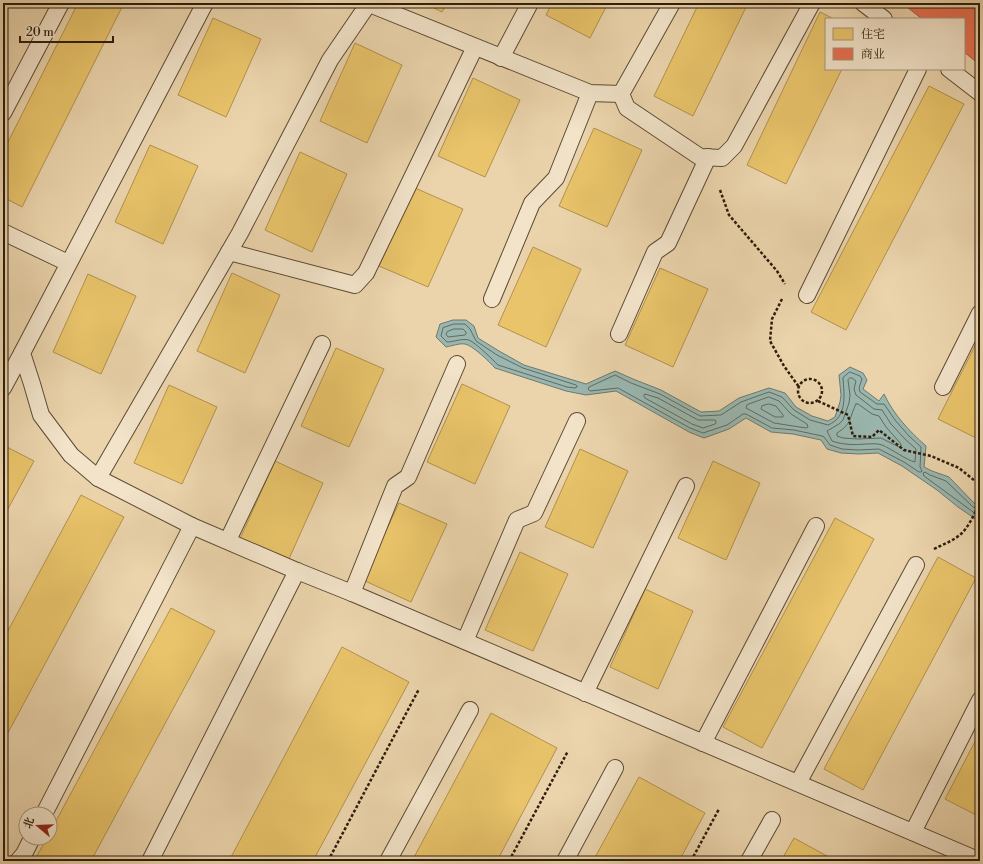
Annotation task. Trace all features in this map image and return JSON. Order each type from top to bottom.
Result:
[{"type":"lane","points":[[3,113],[61,3]]},
{"type":"lane","points":[[3,388],[205,3]]},
{"type":"lane","points":[[98,478],[240,233],[330,60],[368,3],[590,93],[622,94]]},
{"type":"lane","points":[[501,58],[530,3]]},
{"type":"lane","points":[[622,94],[672,3]]},
{"type":"lane","points":[[619,334],[655,252],[668,243],[715,158],[734,146],[812,3]]},
{"type":"lane","points":[[863,3],[883,18]]},
{"type":"lane","points":[[229,252],[355,285],[366,273],[475,47]]},
{"type":"lane","points":[[807,295],[918,70]]},
{"type":"lane","points":[[950,70],[980,93]]},
{"type":"lane","points":[[492,299],[532,203],[556,178],[590,93]]},
{"type":"lane","points":[[622,94],[628,108],[700,156],[715,158]]},
{"type":"lane","points":[[3,232],[68,263]]},
{"type":"lane","points":[[943,387],[980,313]]},
{"type":"lane","points":[[228,540],[322,344]]},
{"type":"lane","points":[[22,353],[41,415],[71,455],[98,478],[192,526],[980,860]]},
{"type":"lane","points":[[352,593],[395,486],[408,477],[457,364]]},
{"type":"lane","points":[[465,641],[517,520],[534,513],[577,422]]},
{"type":"lane","points":[[585,693],[686,486]]},
{"type":"lane","points":[[48,806],[192,526]]},
{"type":"lane","points":[[703,743],[816,526]]},
{"type":"lane","points":[[798,783],[916,565]]},
{"type":"lane","points":[[150,861],[297,571]]},
{"type":"lane","points":[[913,832],[980,700]]},
{"type":"lane","points":[[388,861],[470,710]]},
{"type":"lane","points":[[566,861],[615,768]]},
{"type":"lane","points":[[749,861],[772,820]]},
{"type":"lane","points":[[18,861],[28,846]]},
{"type":"path","points":[[715,158],[720,190],[729,215],[777,271],[788,289]]},
{"type":"path","points":[[784,295],[772,319],[770,342],[784,366],[799,387]]},
{"type":"path","points":[[808,378],[816,379],[820,382],[823,390],[818,401],[815,403],[803,401],[798,395],[801,383],[808,378]]},
{"type":"path","points":[[818,401],[848,415],[853,436],[872,437],[880,430],[904,450],[931,456],[960,468],[980,485]]},
{"type":"path","points":[[916,565],[930,551],[962,533],[980,503]]},
{"type":"path","points":[[328,861],[419,689]]},
{"type":"path","points":[[509,861],[568,751]]},
{"type":"path","points":[[690,861],[719,809]]},
{"type":"water","points":[[453,320],[466,320],[474,326],[478,338],[524,365],[586,384],[615,371],[661,390],[701,412],[719,411],[739,398],[769,388],[785,393],[796,407],[812,416],[828,421],[835,417],[840,402],[841,395],[839,375],[850,367],[863,373],[867,380],[863,389],[879,401],[884,394],[892,409],[902,422],[926,446],[924,467],[949,477],[975,504],[980,506],[980,522],[902,466],[878,453],[841,453],[827,449],[821,440],[793,434],[771,432],[746,418],[729,429],[704,438],[689,432],[616,391],[586,395],[566,391],[495,368],[472,347],[465,344],[460,344],[446,347],[436,337],[440,324]]},
{"type":"building: 住宅","points":[[78,3],[124,3],[22,207],[3,197],[3,152]]},
{"type":"building: 住宅","points":[[424,3],[447,3],[442,12]]},
{"type":"building: 住宅","points":[[552,3],[608,3],[590,38],[546,15]]},
{"type":"building: 住宅","points":[[699,3],[748,3],[693,116],[654,96]]},
{"type":"building: 住宅","points":[[820,12],[832,18],[825,18],[825,70],[842,70],[786,184],[747,165]]},
{"type":"building: 住宅","points":[[213,18],[261,39],[226,117],[178,95]]},
{"type":"building: 住宅","points":[[355,43],[402,65],[367,143],[320,121]]},
{"type":"building: 住宅","points":[[473,78],[520,100],[485,177],[438,156]]},
{"type":"building: 住宅","points":[[929,86],[964,104],[846,330],[811,312]]},
{"type":"building: 住宅","points":[[594,128],[642,150],[607,227],[559,206]]},
{"type":"building: 住宅","points":[[150,145],[198,166],[163,244],[115,222]]},
{"type":"building: 住宅","points":[[300,152],[347,174],[312,252],[265,230]]},
{"type":"building: 住宅","points":[[415,188],[463,209],[428,287],[379,266]]},
{"type":"building: 住宅","points":[[533,247],[581,269],[546,347],[498,325]]},
{"type":"building: 住宅","points":[[660,268],[708,289],[673,367],[625,345]]},
{"type":"building: 住宅","points":[[232,273],[280,295],[245,373],[197,351]]},
{"type":"building: 住宅","points":[[88,274],[136,296],[101,374],[53,352]]},
{"type":"building: 住宅","points":[[980,336],[980,440],[938,419]]},
{"type":"building: 住宅","points":[[336,348],[384,369],[349,447],[301,426]]},
{"type":"building: 住宅","points":[[462,384],[510,406],[475,484],[427,462]]},
{"type":"building: 住宅","points":[[169,385],[217,407],[182,484],[134,463]]},
{"type":"building: 住宅","points":[[3,445],[34,461],[3,518]]},
{"type":"building: 住宅","points":[[580,449],[628,471],[593,548],[545,527]]},
{"type":"building: 住宅","points":[[275,461],[323,483],[288,561],[240,539]]},
{"type":"building: 住宅","points":[[713,461],[760,483],[726,560],[678,538]]},
{"type":"building: 住宅","points":[[81,495],[124,517],[3,742],[3,640]]},
{"type":"building: 住宅","points":[[399,503],[447,524],[411,602],[363,580]]},
{"type":"building: 住宅","points":[[835,518],[874,539],[762,748],[723,727]]},
{"type":"building: 住宅","points":[[520,552],[568,574],[533,651],[485,630]]},
{"type":"building: 住宅","points":[[938,557],[976,578],[863,790],[824,769]]},
{"type":"building: 住宅","points":[[645,589],[693,611],[658,689],[610,667]]},
{"type":"building: 住宅","points":[[171,608],[215,631],[91,861],[34,861],[42,846],[58,846],[58,817]]},
{"type":"building: 住宅","points":[[342,647],[409,682],[313,861],[229,861]]},
{"type":"building: 住宅","points":[[491,713],[557,748],[497,861],[412,861]]},
{"type":"building: 住宅","points":[[980,732],[980,817],[945,799]]},
{"type":"building: 住宅","points":[[639,777],[705,813],[679,861],[593,861]]},
{"type":"building: 住宅","points":[[794,838],[836,861],[781,861]]},
{"type":"building: 商业","points":[[902,3],[980,3],[980,65],[965,53],[965,18],[921,18]]}]
